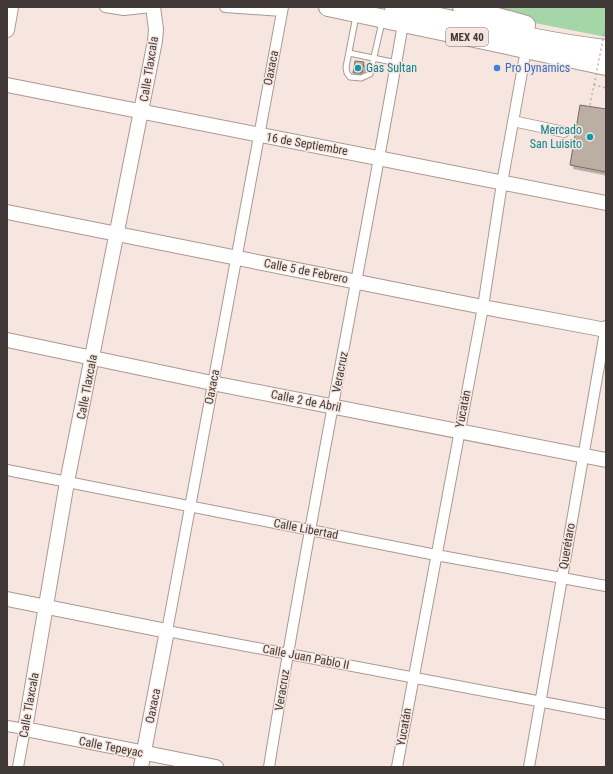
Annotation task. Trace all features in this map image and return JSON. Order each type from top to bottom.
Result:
[{"type":"highway","name":"MEX 40","points":[[328,7],[357,13],[427,14],[526,37]]},
{"type":"highway","name":"MEX 40","points":[[462,7],[526,37],[606,66]]},
{"type":"highway","name":"MEX 40","points":[[388,13],[403,24],[526,37],[606,40]]},
{"type":"street","points":[[7,30],[11,7]]},
{"type":"street","points":[[105,7],[124,10],[152,7]]},
{"type":"street","name":"Calle Tlaxcala","points":[[18,767],[47,607],[67,482],[155,41],[156,28],[152,7]]},
{"type":"street","points":[[225,7],[282,9]]},
{"type":"street","name":"Oaxaca","points":[[143,760],[212,383],[238,258],[258,135],[282,9]]},
{"type":"street","name":"Veracruz","points":[[269,767],[287,654],[357,282],[403,24]]},
{"type":"street","name":"Yucatán","points":[[397,767],[483,307],[526,37]]},
{"type":"street","name":"16 de Septiembre","points":[[7,85],[258,135],[380,157],[606,203]]},
{"type":"street","points":[[513,121],[564,132]]},
{"type":"street","name":"Calle 5 de Febrero","points":[[7,212],[117,236],[238,258],[483,307],[606,328]]},
{"type":"street","name":"Querétaro","points":[[529,767],[606,328]]},
{"type":"street","name":"Calle 2 de Abril","points":[[7,340],[212,383],[606,460]]},
{"type":"street","name":"Calle Libertad","points":[[7,470],[436,555],[606,586]]},
{"type":"street","name":"Calle Juan Pablo II","points":[[7,599],[167,631],[606,714]]},
{"type":"street","name":"Calle Tepeyac","points":[[7,726],[143,760],[216,767]]},
{"type":"lane","points":[[357,13],[346,70],[350,76],[361,78],[368,76],[372,71],[374,58],[388,13]]},
{"type":"lane","points":[[349,53],[397,63]]},
{"type":"path","points":[[590,105],[606,40],[606,24]]},
{"type":"path","points":[[594,85],[606,88]]},
{"type":"green space","points":[[454,7],[606,7],[606,37]]},
{"type":"building","name":"Gas Sultan","points":[[355,61],[364,62],[362,73],[353,73]]},
{"type":"building","name":"Mercado San Luisito","points":[[580,105],[606,109],[606,172],[570,165]]},
{"type":"place","name":"Gas Sultan","points":[[358,68]]},
{"type":"place","name":"Pro Dynamics","points":[[497,68]]},
{"type":"place","name":"Mercado San Luisito","points":[[590,137]]}]
